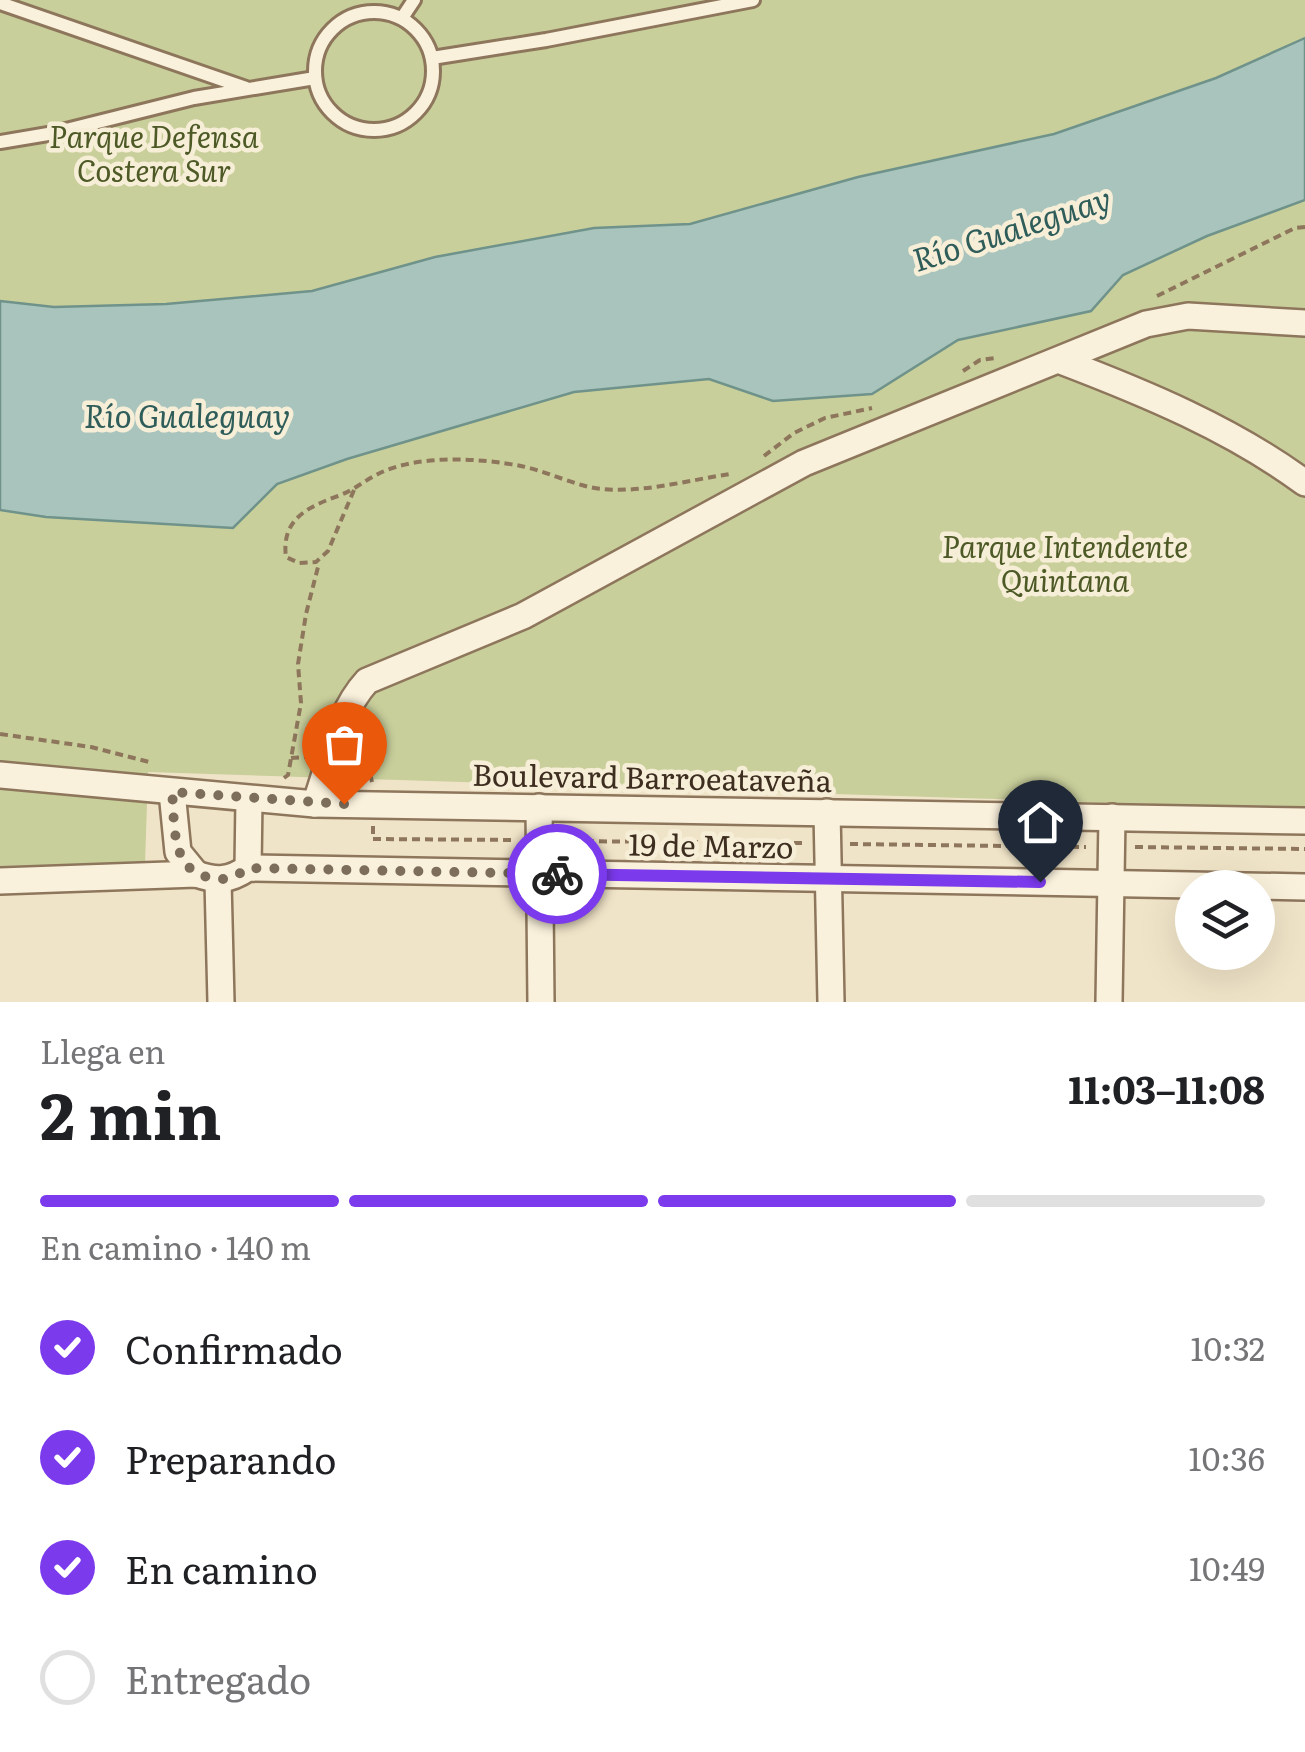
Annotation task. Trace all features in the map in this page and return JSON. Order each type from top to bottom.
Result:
[{"type":"street","points":[[316,804],[342,717],[367,681],[524,616],[804,464],[1146,324],[1188,316],[1305,323]]},
{"type":"street","points":[[1060,361],[1201,421],[1305,483]]},
{"type":"street","name":"Boulevard Barroeataveña","points":[[0,775],[316,804],[1305,820]]},
{"type":"street","points":[[172,792],[178,852],[207,877],[221,1002]]},
{"type":"street","points":[[248,868],[249,799]]},
{"type":"street","points":[[539,807],[541,1002]]},
{"type":"street","points":[[827,812],[831,1002]]},
{"type":"street","points":[[1110,1002],[1112,817]]},
{"type":"street","name":"19 de Marzo","points":[[0,881],[236,877],[248,868],[1305,887]]},
{"type":"lane","points":[[402,18],[414,0]]},
{"type":"lane","points":[[432,58],[753,0]]},
{"type":"lane","points":[[0,3],[253,90]]},
{"type":"lane","points":[[366,12],[402,18],[416,28],[432,58],[433,78],[428,96],[402,123],[384,129],[365,129],[332,112],[315,78],[316,60],[332,28],[348,17],[366,12]]},
{"type":"lane","points":[[0,142],[194,98],[315,78]]},
{"type":"path","points":[[1158,295],[1295,228],[1305,227]]},
{"type":"path","points":[[964,370],[980,360],[1008,357]]},
{"type":"path","points":[[760,460],[794,433],[825,418],[879,406]]},
{"type":"path","points":[[354,490],[328,551],[316,562],[299,563],[286,557],[284,542],[290,523],[310,506],[354,490],[380,473],[441,461],[517,465],[598,489],[632,490],[734,473]]},
{"type":"path","points":[[280,781],[288,775],[301,704],[298,664],[320,558]]},
{"type":"path","points":[[0,734],[91,747],[160,764]]},
{"type":"green space","name":"Parque Defensa Costera Sur","points":[[0,0],[1305,0],[1305,38],[1216,78],[1054,134],[858,177],[690,224],[594,228],[435,257],[312,291],[166,304],[54,307],[0,301]]},
{"type":"green space","name":"Parque Intendente Quintana","points":[[1305,200],[1305,809],[148,772],[145,865],[0,866],[0,510],[46,517],[233,528],[277,484],[347,459],[574,392],[709,379],[773,401],[872,394],[958,340],[1090,311],[1123,275],[1207,236]]},
{"type":"water","name":"Río Gualeguay","points":[[1305,38],[1305,200],[1207,236],[1123,275],[1091,311],[958,340],[872,394],[773,401],[709,379],[574,392],[347,459],[277,484],[233,528],[46,517],[0,510],[0,301],[54,307],[166,304],[312,291],[435,257],[594,228],[690,224],[858,177],[1054,134],[1216,78]]},
{"type":"way so far","points":[[344,804],[172,792],[178,852],[196,874],[218,881],[236,877],[248,868],[557,874]]},
{"type":"route","points":[[557,874],[1040,882]]}]
